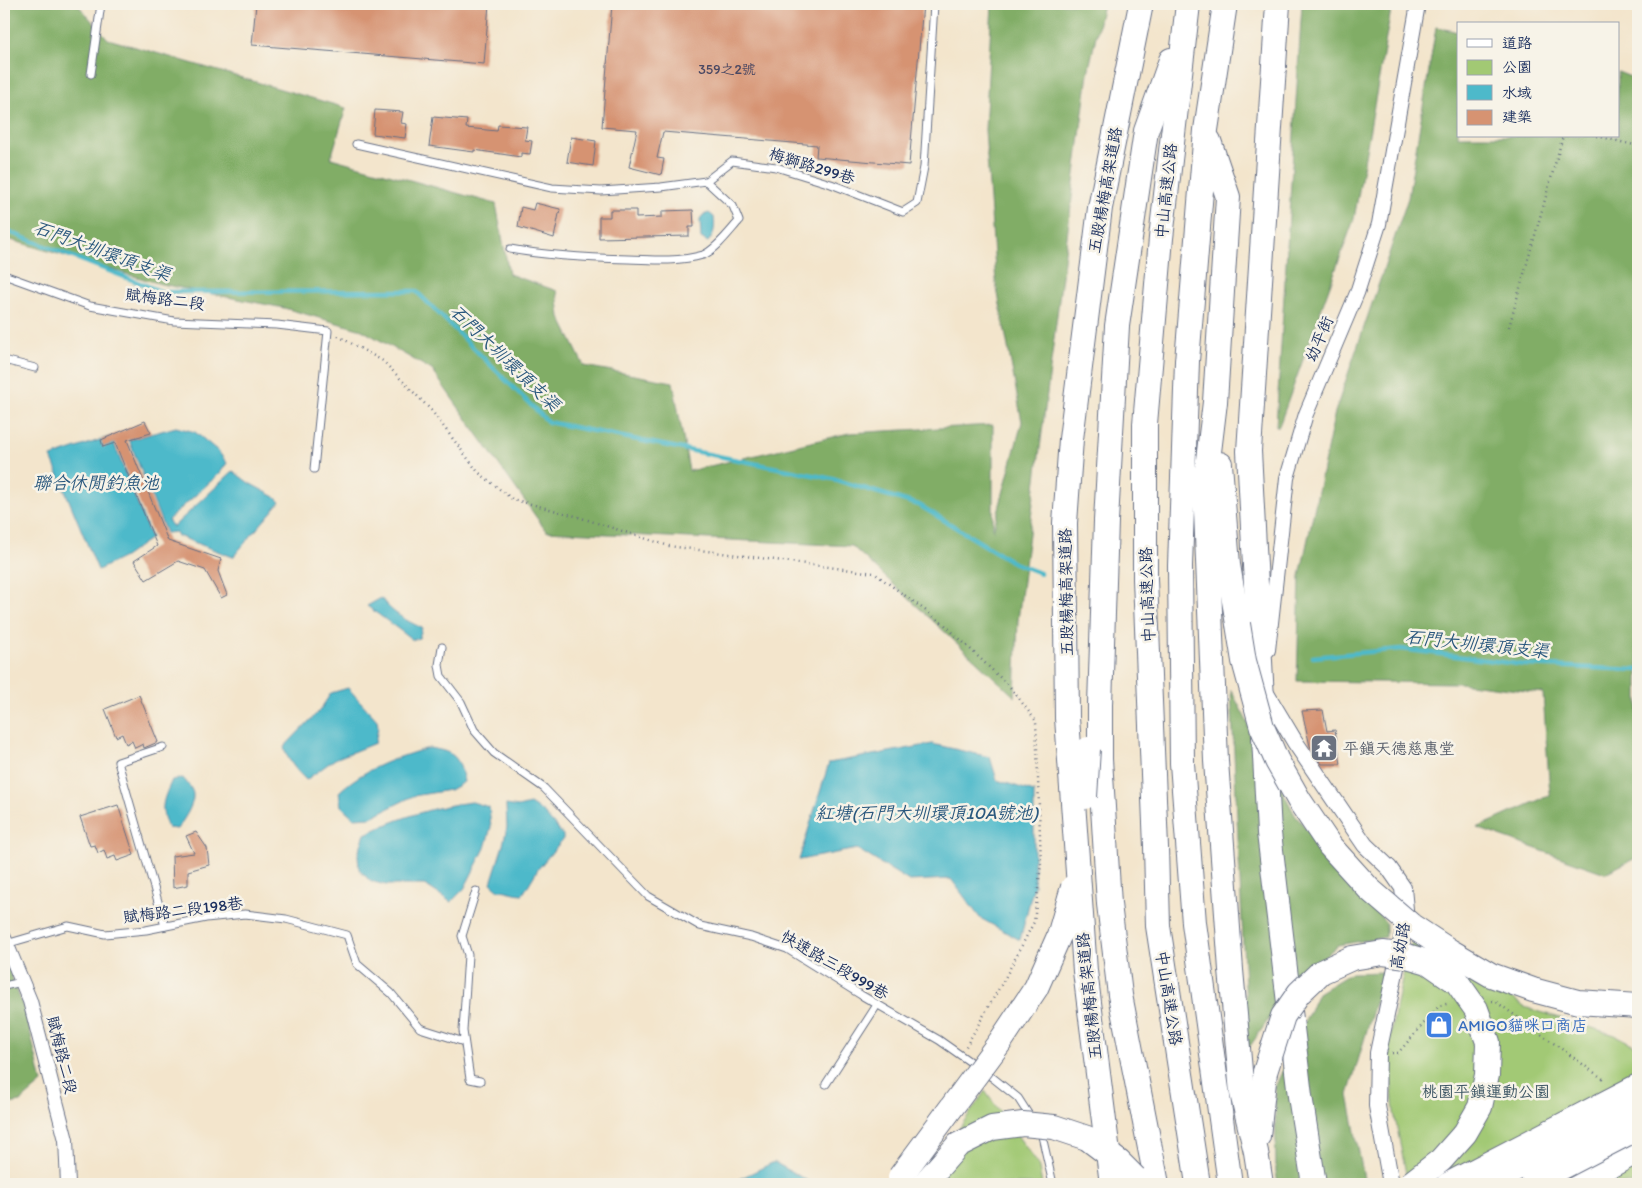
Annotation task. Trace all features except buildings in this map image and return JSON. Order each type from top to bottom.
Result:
[{"type":"highway","name":"五股楊梅高架道路","points":[[1112,1184],[1084,962],[1067,718],[1065,523],[1071,439],[1100,208],[1141,4]]},
{"type":"highway","name":"中山高速公路","points":[[1225,4],[1206,130],[1186,380],[1180,566],[1182,763],[1194,923],[1230,1184]]},
{"type":"highway","points":[[1278,4],[1249,450],[1269,833],[1300,1096],[1314,1184]]},
{"type":"highway","name":"中山高速公路","points":[[1187,12],[1161,238],[1145,424],[1145,579],[1158,926],[1198,1184]]},
{"type":"highway","points":[[1143,1182],[1109,904],[1100,759],[1106,521],[1117,326],[1146,131],[1187,12]]},
{"type":"highway","points":[[1206,130],[1228,197],[1215,402],[1205,484],[1216,761],[1242,1093],[1256,1152],[1261,1184]]},
{"type":"highway","points":[[1215,402],[1228,565],[1244,661],[1259,718],[1278,761],[1299,800],[1330,846],[1369,889],[1412,926],[1491,975],[1533,990],[1578,1002],[1638,1006]]},
{"type":"highway","points":[[897,1182],[1026,1004],[1036,988],[1059,936],[1073,889],[1082,842],[1088,749],[1092,633],[1106,521]]},
{"type":"highway","points":[[1256,1152],[1265,1072],[1283,1016],[1299,993],[1321,972],[1352,958],[1383,953],[1407,956],[1428,962],[1457,982],[1476,1009],[1488,1042],[1487,1075],[1480,1108],[1465,1133],[1441,1160],[1410,1184]]},
{"type":"highway","points":[[1447,1184],[1638,1085]]},
{"type":"highway","points":[[1488,1184],[1638,1108]]},
{"type":"highway","points":[[924,1184],[958,1145],[992,1128],[1023,1124],[1054,1127],[1087,1138],[1143,1182]]},
{"type":"highway","points":[[1532,1184],[1638,1130]]},
{"type":"highway","points":[[1578,1184],[1638,1152]]},
{"type":"street","name":"幼平街","points":[[1264,690],[1287,478],[1306,414],[1357,293],[1379,224],[1418,4]]},
{"type":"street","name":"高幼路","points":[[1264,690],[1295,742],[1365,845],[1389,868],[1404,888],[1406,920],[1378,1053],[1377,1106],[1391,1184]]},
{"type":"street","name":"賦梅路二段","points":[[5,941],[30,1001],[66,1140],[68,1184]]},
{"type":"lane","points":[[91,74],[101,4]]},
{"type":"lane","name":"梅獅路299巷","points":[[356,144],[552,188],[601,191],[661,187],[706,181],[732,161],[776,167],[830,184],[903,212],[917,204],[924,167],[934,4]]},
{"type":"lane","points":[[510,249],[538,254],[591,258],[668,260],[705,254],[720,242],[739,221],[733,206],[706,181]]},
{"type":"lane","name":"賦梅路二段","points":[[4,275],[90,306],[174,321],[277,325],[328,331]]},
{"type":"lane","points":[[314,469],[328,331]]},
{"type":"lane","points":[[4,360],[35,368]]},
{"type":"lane","name":"快速路三段999巷","points":[[442,647],[439,665],[441,676],[461,702],[474,730],[494,753],[544,788],[648,896],[700,926],[751,937],[787,949],[877,1005],[939,1040],[993,1078],[1018,1098],[1042,1136],[1053,1184]]},
{"type":"lane","points":[[163,747],[118,762],[165,926]]},
{"type":"lane","points":[[476,891],[462,936],[468,955],[462,1032],[470,1079],[480,1081]]},
{"type":"lane","name":"賦梅路二段198巷","points":[[5,941],[68,926],[105,934],[206,918],[245,914],[286,919],[347,936],[357,964],[391,993],[420,1028],[464,1042]]},
{"type":"lane","points":[[4,986],[22,982]]},
{"type":"lane","points":[[826,1084],[877,1005]]},
{"type":"path","points":[[1509,327],[1563,138]]},
{"type":"path","points":[[1605,138],[1638,146]]},
{"type":"path","points":[[328,331],[383,361],[430,410],[478,472],[512,499],[572,515],[670,546],[874,573],[944,624],[1010,687],[1036,721],[1041,864],[1034,922],[1006,978],[961,1056]]},
{"type":"path","points":[[1486,1001],[1495,1002],[1611,1084]]},
{"type":"path","points":[[1378,1053],[1398,1053],[1439,1006],[1453,1002]]},
{"type":"green space","points":[[4,4],[77,4],[108,39],[346,108],[331,158],[496,204],[509,274],[557,291],[560,317],[584,366],[673,382],[689,471],[849,433],[993,425],[993,531],[1022,422],[996,283],[985,130],[992,4],[1103,4],[1088,73],[1018,620],[1015,697],[852,546],[546,531],[432,370],[362,330],[284,308],[161,284],[4,238]]},
{"type":"green space","points":[[1302,4],[1392,4],[1354,219],[1279,426],[1276,426]]},
{"type":"green space","points":[[1436,27],[1457,32],[1457,138],[1620,138],[1620,73],[1638,80],[1638,857],[1605,873],[1477,828],[1550,795],[1543,693],[1460,683],[1297,681],[1300,576],[1335,412],[1408,198]]},
{"type":"green space","points":[[1231,690],[1295,815],[1386,923],[1386,937],[1338,945],[1294,983],[1248,1049]]},
{"type":"green space","name":"桃園平鎮運動公園","points":[[1420,928],[1524,1007],[1615,1035],[1638,1047],[1638,1184],[1408,1184],[1394,1112],[1388,1046],[1408,951]]},
{"type":"green space","points":[[4,957],[26,1014],[42,1083],[20,1102],[4,1105]]},
{"type":"green space","points":[[1384,972],[1348,1095],[1365,1184],[1278,1184],[1276,1172],[1275,1087],[1318,993],[1351,973]]},
{"type":"green space","points":[[985,1091],[1038,1164],[1042,1184],[921,1184]]},
{"type":"water","points":[[709,213],[714,217],[714,227],[708,242],[701,238],[700,219],[703,215]]},
{"type":"water","points":[[176,427],[195,432],[218,451],[227,463],[220,473],[168,520],[173,527],[233,471],[280,502],[233,557],[178,536],[176,532],[166,533],[129,440]]},
{"type":"water","name":"聯合休閒釣魚池","points":[[111,436],[151,538],[124,557],[98,570],[51,457]]},
{"type":"water","points":[[381,598],[399,616],[422,628],[419,638],[413,640],[367,606]]},
{"type":"water","points":[[348,688],[377,720],[378,727],[375,743],[335,759],[306,780],[293,765],[284,747],[320,710],[331,693]]},
{"type":"water","name":"紅塘(石門大圳環頂10A號池)","points":[[932,744],[990,757],[997,780],[1034,792],[1034,885],[1020,940],[980,918],[951,879],[909,881],[857,849],[799,860],[829,763]]},
{"type":"water","points":[[429,748],[445,751],[455,757],[464,782],[450,790],[413,796],[371,817],[354,818],[341,806],[339,792],[348,784],[381,765]]},
{"type":"water","points":[[183,778],[192,791],[192,803],[188,813],[177,829],[168,828],[163,809],[164,799],[172,780]]},
{"type":"water","points":[[472,802],[489,807],[491,827],[485,848],[464,889],[451,902],[425,885],[386,885],[370,881],[359,869],[358,854],[365,834],[417,814],[444,806]]},
{"type":"water","points":[[530,804],[544,813],[563,835],[563,839],[538,869],[523,894],[499,890],[491,883],[507,827],[506,805],[518,807]]},
{"type":"water","points":[[774,1162],[808,1181],[808,1184],[729,1184]]},
{"type":"waterway","name":"石門大圳環頂支渠","points":[[4,230],[163,292],[416,291],[548,422],[833,479],[919,505],[1014,563],[1040,573]]},
{"type":"waterway","name":"石門大圳環頂支渠","points":[[1313,657],[1401,649],[1525,665],[1638,670]]},
{"type":"place","name":"平鎮天德慈惠堂","points":[[1324,748]]},
{"type":"place","name":"AMIGO貓咪口商店","points":[[1439,1025]]}]
